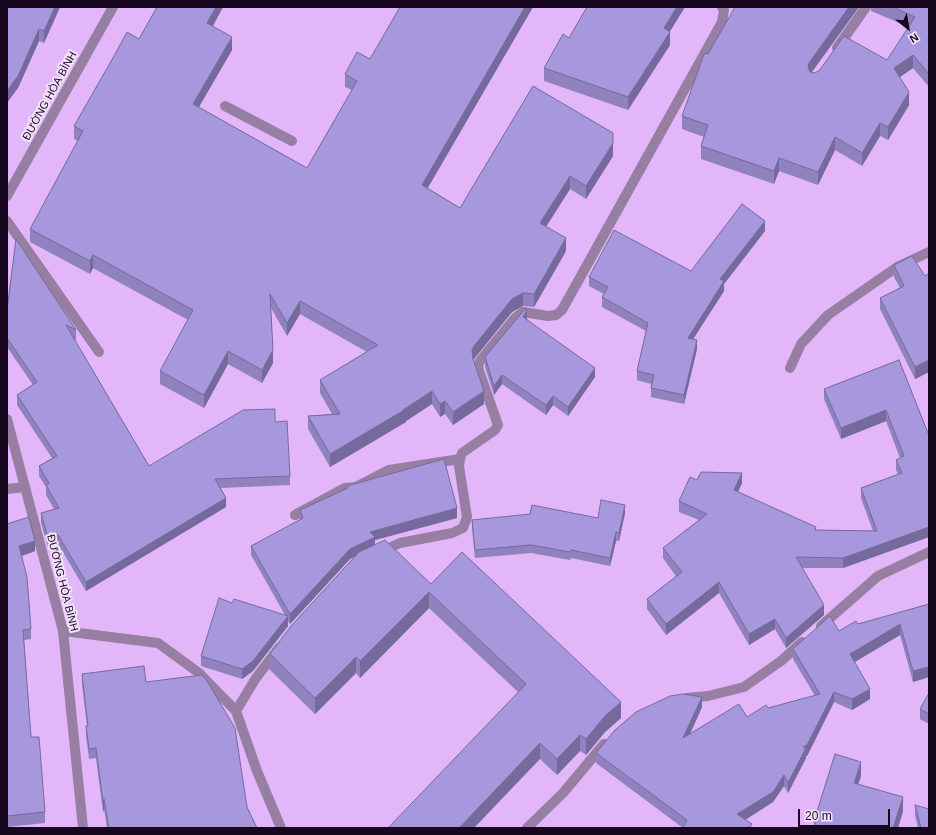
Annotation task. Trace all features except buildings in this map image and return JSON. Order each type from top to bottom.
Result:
[{"type":"street","name":"ĐƯỜNG HÒA BÌNH","points":[[7,196],[113,7]]},
{"type":"street","points":[[368,557],[400,543],[452,534],[463,528],[467,517],[459,466],[462,453],[495,430],[498,425],[479,371],[478,366],[480,361],[516,317],[523,312],[548,316],[556,315],[562,310],[722,22],[724,10],[722,7]]},
{"type":"street","points":[[832,56],[866,7]]},
{"type":"street","points":[[225,106],[292,141]]},
{"type":"street","points":[[7,221],[99,352]]},
{"type":"street","points":[[790,368],[801,344],[828,314],[897,267],[929,252]]},
{"type":"street","name":"ĐƯỜNG HÒA BÌNH","points":[[7,419],[63,631],[83,828]]},
{"type":"street","points":[[295,515],[345,488],[356,487],[389,470],[460,459]]},
{"type":"street","points":[[7,489],[25,487]]},
{"type":"street","points":[[679,699],[708,696],[744,687],[781,661],[878,576],[929,552]]},
{"type":"street","points":[[63,631],[158,643],[199,673],[236,711],[257,771],[281,828]]},
{"type":"street","points":[[236,711],[256,678],[286,638]]},
{"type":"street","points":[[527,828],[563,793],[610,736]]}]
